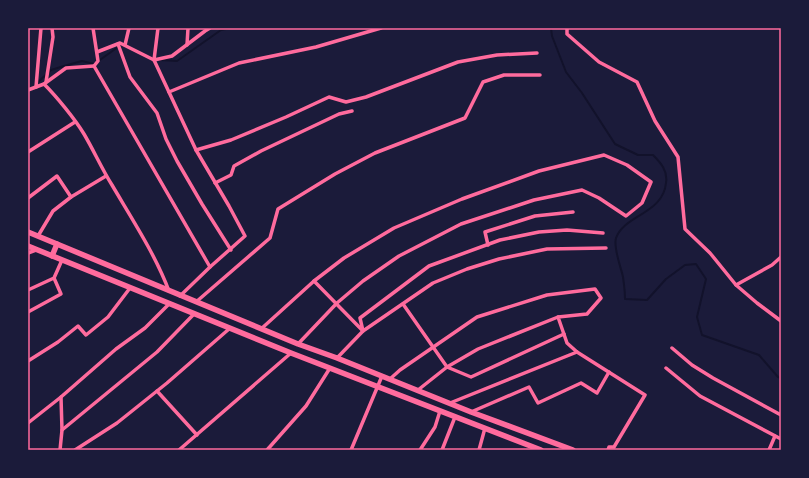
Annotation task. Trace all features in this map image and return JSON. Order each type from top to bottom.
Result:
[{"type":"main road","points":[[28,232],[260,329],[471,412],[573,450]]},
{"type":"main road","points":[[52,256],[57,244]]},
{"type":"main road","points":[[28,246],[229,329],[541,450]]},
{"type":"street","points":[[36,87],[41,28]]},
{"type":"street","points":[[52,28],[53,37],[45,83],[83,133],[106,176],[146,243],[169,291]]},
{"type":"street","points":[[28,90],[45,83],[66,68],[94,66],[98,61],[93,28]]},
{"type":"street","points":[[125,45],[129,28]]},
{"type":"street","points":[[158,28],[154,60],[196,150],[245,236],[180,296]]},
{"type":"street","points":[[187,45],[188,28]]},
{"type":"street","points":[[97,52],[120,43],[154,60],[172,56],[210,28]]},
{"type":"street","points":[[169,92],[240,63],[316,47],[380,28]]},
{"type":"street","points":[[567,28],[567,34],[599,62],[637,82],[655,121],[678,157],[685,229],[710,253],[736,285],[781,321]]},
{"type":"street","points":[[118,44],[130,77],[157,113],[166,139],[177,161],[231,250]]},
{"type":"street","points":[[196,150],[230,140],[286,117],[329,97],[346,102],[366,97],[458,62],[497,55],[537,53]]},
{"type":"street","points":[[94,66],[120,114],[180,213],[210,267]]},
{"type":"street","points":[[196,302],[270,238],[278,209],[336,174],[375,153],[465,118],[483,82],[504,75],[540,75]]},
{"type":"street","points":[[215,183],[231,175],[234,166],[261,151],[339,114],[352,110]]},
{"type":"street","points":[[28,152],[75,122]]},
{"type":"street","points":[[260,329],[314,281],[344,258],[394,228],[462,199],[538,172],[604,155],[626,165],[651,182],[642,202],[626,216],[599,198],[582,190],[534,200],[461,224],[399,256],[363,281],[336,303],[298,344]]},
{"type":"street","points":[[28,198],[57,176],[71,197]]},
{"type":"street","points":[[38,236],[53,211],[71,197],[106,176]]},
{"type":"street","points":[[488,245],[484,232],[535,216],[573,212]]},
{"type":"street","points":[[363,331],[360,318],[429,266],[500,240],[539,232],[567,230],[603,233]]},
{"type":"street","points":[[337,358],[363,331],[434,283],[466,269],[499,259],[547,249],[606,248]]},
{"type":"street","points":[[28,253],[37,250]]},
{"type":"street","points":[[736,285],[772,265],[781,257]]},
{"type":"street","points":[[28,290],[54,278],[62,260]]},
{"type":"street","points":[[28,312],[61,294],[54,278]]},
{"type":"street","points":[[314,281],[363,331]]},
{"type":"street","points":[[28,361],[58,342],[78,326],[86,335],[108,317],[130,288]]},
{"type":"street","points":[[390,379],[400,370],[477,317],[546,295],[595,288],[601,298],[587,314],[558,317],[545,324],[478,349],[447,367],[418,390]]},
{"type":"street","points":[[28,423],[61,397],[133,335],[145,328],[169,304]]},
{"type":"street","points":[[403,304],[447,367],[471,377],[564,334]]},
{"type":"street","points":[[62,430],[157,352],[194,314]]},
{"type":"street","points":[[558,317],[567,342],[577,352],[645,395],[614,447],[609,447],[608,450]]},
{"type":"street","points":[[75,450],[117,423],[157,391],[229,329]]},
{"type":"street","points":[[672,348],[712,378],[781,415]]},
{"type":"street","points":[[450,403],[577,352]]},
{"type":"street","points":[[179,450],[291,353]]},
{"type":"street","points":[[267,450],[306,406],[330,368]]},
{"type":"street","points":[[666,368],[700,396],[781,438]]},
{"type":"street","points":[[471,412],[529,387],[538,402],[580,383],[597,393],[609,372]]},
{"type":"street","points":[[350,450],[382,376]]},
{"type":"street","points":[[157,391],[198,435]]},
{"type":"street","points":[[60,450],[62,430],[61,397]]},
{"type":"street","points":[[420,450],[435,427],[440,411]]},
{"type":"street","points":[[442,450],[455,417]]},
{"type":"street","points":[[479,450],[485,428]]},
{"type":"street","points":[[769,450],[775,436]]},
{"type":"waterway","points":[[160,60],[177,61],[221,30],[231,28]]},
{"type":"waterway","points":[[551,28],[552,36],[566,72],[582,93],[615,144],[638,155],[653,155],[665,171],[666,183],[663,193],[658,201],[651,208],[620,230],[616,238],[615,242],[623,277],[625,299],[647,300],[666,279],[685,265],[696,264],[706,279],[697,317],[702,335],[759,355],[778,377],[781,378]]},
{"type":"waterway","points":[[97,62],[118,47]]},
{"type":"waterway","points":[[37,83],[51,70],[82,61],[94,64]]}]
